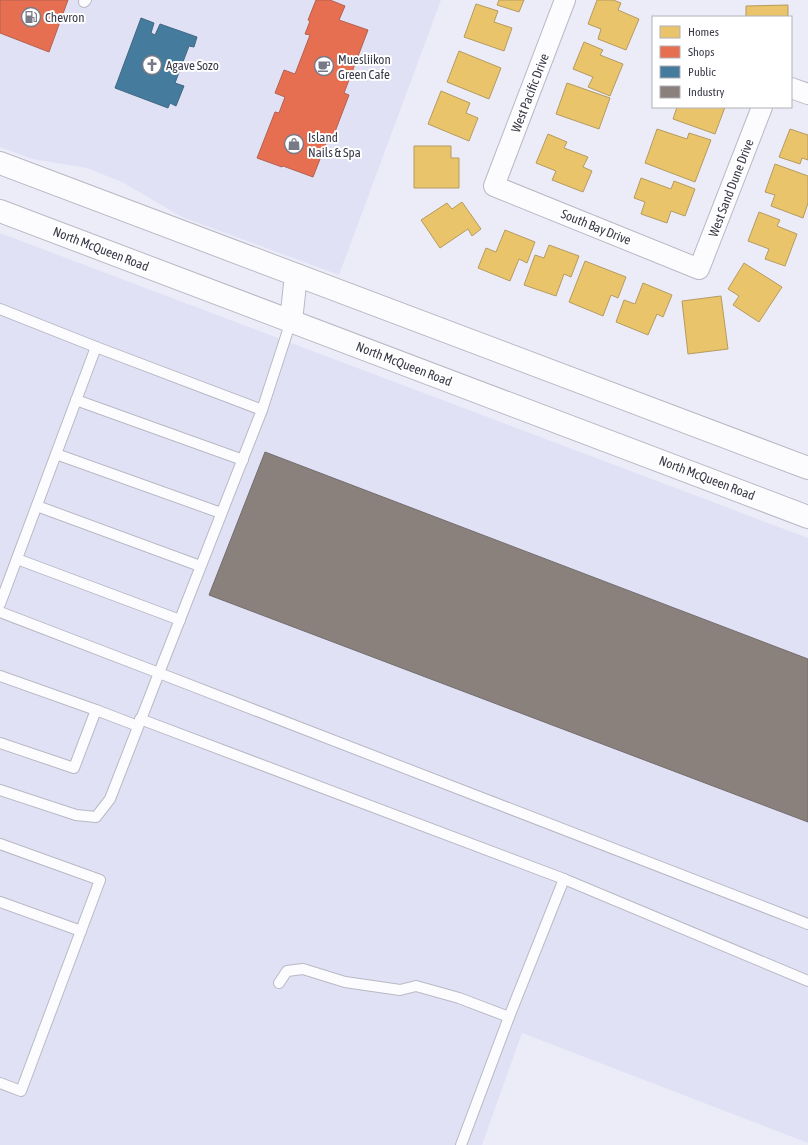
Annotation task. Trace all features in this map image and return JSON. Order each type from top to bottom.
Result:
[{"type":"main road","points":[[0,163],[808,468]]},
{"type":"main road","name":"North McQueen Road","points":[[0,211],[808,516]]},
{"type":"main road","points":[[291,321],[296,275]]},
{"type":"street","name":"West Pacific Drive","points":[[494,186],[565,0]]},
{"type":"street","points":[[792,88],[808,94]]},
{"type":"street","name":"West Sand Dune Drive","points":[[699,269],[762,108]]},
{"type":"street","name":"South Bay Drive","points":[[494,186],[699,269]]},
{"type":"lane","points":[[0,309],[262,410]]},
{"type":"lane","points":[[0,790],[76,815],[96,817],[110,799],[262,410],[291,321]]},
{"type":"lane","points":[[0,604],[96,347]]},
{"type":"lane","points":[[76,400],[242,460]]},
{"type":"lane","points":[[56,454],[222,513]]},
{"type":"lane","points":[[37,506],[200,566]]},
{"type":"lane","points":[[17,558],[180,620]]},
{"type":"lane","points":[[0,612],[808,924]]},
{"type":"lane","points":[[0,676],[96,710],[139,722],[564,880],[808,981]]},
{"type":"lane","points":[[0,743],[74,768],[96,710]]},
{"type":"lane","points":[[0,844],[100,880],[21,1091],[0,1083]]},
{"type":"lane","points":[[461,1145],[509,1017],[564,880]]},
{"type":"lane","points":[[0,902],[81,931]]},
{"type":"lane","points":[[279,983],[287,971],[303,968],[345,982],[400,990],[416,986],[459,998],[509,1017]]},
{"type":"shaded area","points":[[0,0],[441,0],[339,275],[182,217],[122,182],[87,168],[32,159],[0,147]]},
{"type":"shaded area","points":[[0,233],[808,538],[808,1143],[522,1033],[482,1145],[0,1145]]},
{"type":"building: Homes","points":[[499,0],[524,0],[519,12],[497,5]]},
{"type":"building: Homes","points":[[597,0],[613,0],[621,3],[618,10],[639,19],[626,50],[598,39],[601,29],[588,24]]},
{"type":"building: Homes","points":[[476,4],[498,11],[494,22],[512,28],[504,51],[464,37]]},
{"type":"building: Homes","points":[[788,5],[788,16],[746,16],[746,6]]},
{"type":"building: Homes","points":[[584,42],[603,50],[600,55],[623,64],[610,96],[588,87],[593,77],[573,69]]},
{"type":"building: Homes","points":[[459,51],[501,68],[489,99],[447,82]]},
{"type":"building: Homes","points":[[567,83],[610,98],[599,129],[556,114]]},
{"type":"building: Homes","points":[[441,91],[470,103],[466,113],[478,118],[469,141],[428,124]]},
{"type":"building: Homes","points":[[677,108],[725,108],[715,134],[673,119]]},
{"type":"building: Homes","points":[[657,129],[687,139],[689,133],[711,140],[695,182],[645,163]]},
{"type":"building: Homes","points":[[790,129],[808,135],[808,160],[802,158],[800,164],[779,157]]},
{"type":"building: Homes","points":[[548,134],[567,142],[564,148],[588,157],[583,167],[592,171],[583,192],[552,180],[556,171],[536,163]]},
{"type":"building: Homes","points":[[414,146],[451,146],[451,158],[459,158],[459,188],[414,188]]},
{"type":"building: Homes","points":[[775,164],[808,176],[808,203],[803,218],[771,206],[775,195],[765,192]]},
{"type":"building: Homes","points":[[641,178],[671,189],[674,181],[695,189],[685,216],[671,211],[667,223],[641,214],[645,202],[634,198]]},
{"type":"building: Homes","points":[[462,202],[481,229],[472,236],[468,229],[440,248],[421,220],[447,203],[452,209]]},
{"type":"building: Homes","points":[[759,212],[780,220],[777,226],[797,234],[785,266],[765,259],[769,249],[748,241]]},
{"type":"building: Homes","points":[[505,230],[535,242],[527,263],[519,259],[510,281],[478,268],[486,248],[496,252]]},
{"type":"building: Homes","points":[[549,245],[579,256],[571,277],[564,274],[556,296],[524,285],[535,255],[544,258]]},
{"type":"building: Homes","points":[[585,261],[626,277],[618,298],[611,295],[603,316],[569,302]]},
{"type":"building: Homes","points":[[744,263],[782,287],[759,322],[733,305],[739,296],[728,289]]},
{"type":"building: Homes","points":[[643,283],[672,295],[663,317],[657,314],[648,335],[616,322],[624,300],[635,304]]},
{"type":"building: Homes","points":[[721,296],[728,349],[688,354],[682,301]]},
{"type":"building: Shops","name":"Chevron","points":[[0,0],[68,0],[49,52],[0,33]]},
{"type":"building: Shops","points":[[316,0],[330,0],[345,6],[339,20],[368,30],[344,93],[349,95],[333,137],[329,136],[313,177],[257,158],[275,112],[279,113],[285,97],[275,93],[284,70],[295,74],[310,35],[305,34],[310,21],[308,20]]},
{"type":"building: Public","name":"Agave Sozo","points":[[141,18],[154,23],[151,33],[155,35],[160,24],[197,37],[194,47],[189,46],[175,83],[184,86],[176,106],[170,103],[168,108],[115,88]]},
{"type":"building: Industry","points":[[265,452],[808,659],[808,822],[209,595]]},
{"type":"place","name":"Chevron","points":[[31,17]]},
{"type":"place","name":"Agave Sozo","points":[[152,65]]},
{"type":"place","name":"Muesliikon Green Cafe","points":[[324,66]]},
{"type":"place","name":"Island Nails & Spa","points":[[294,144]]}]
